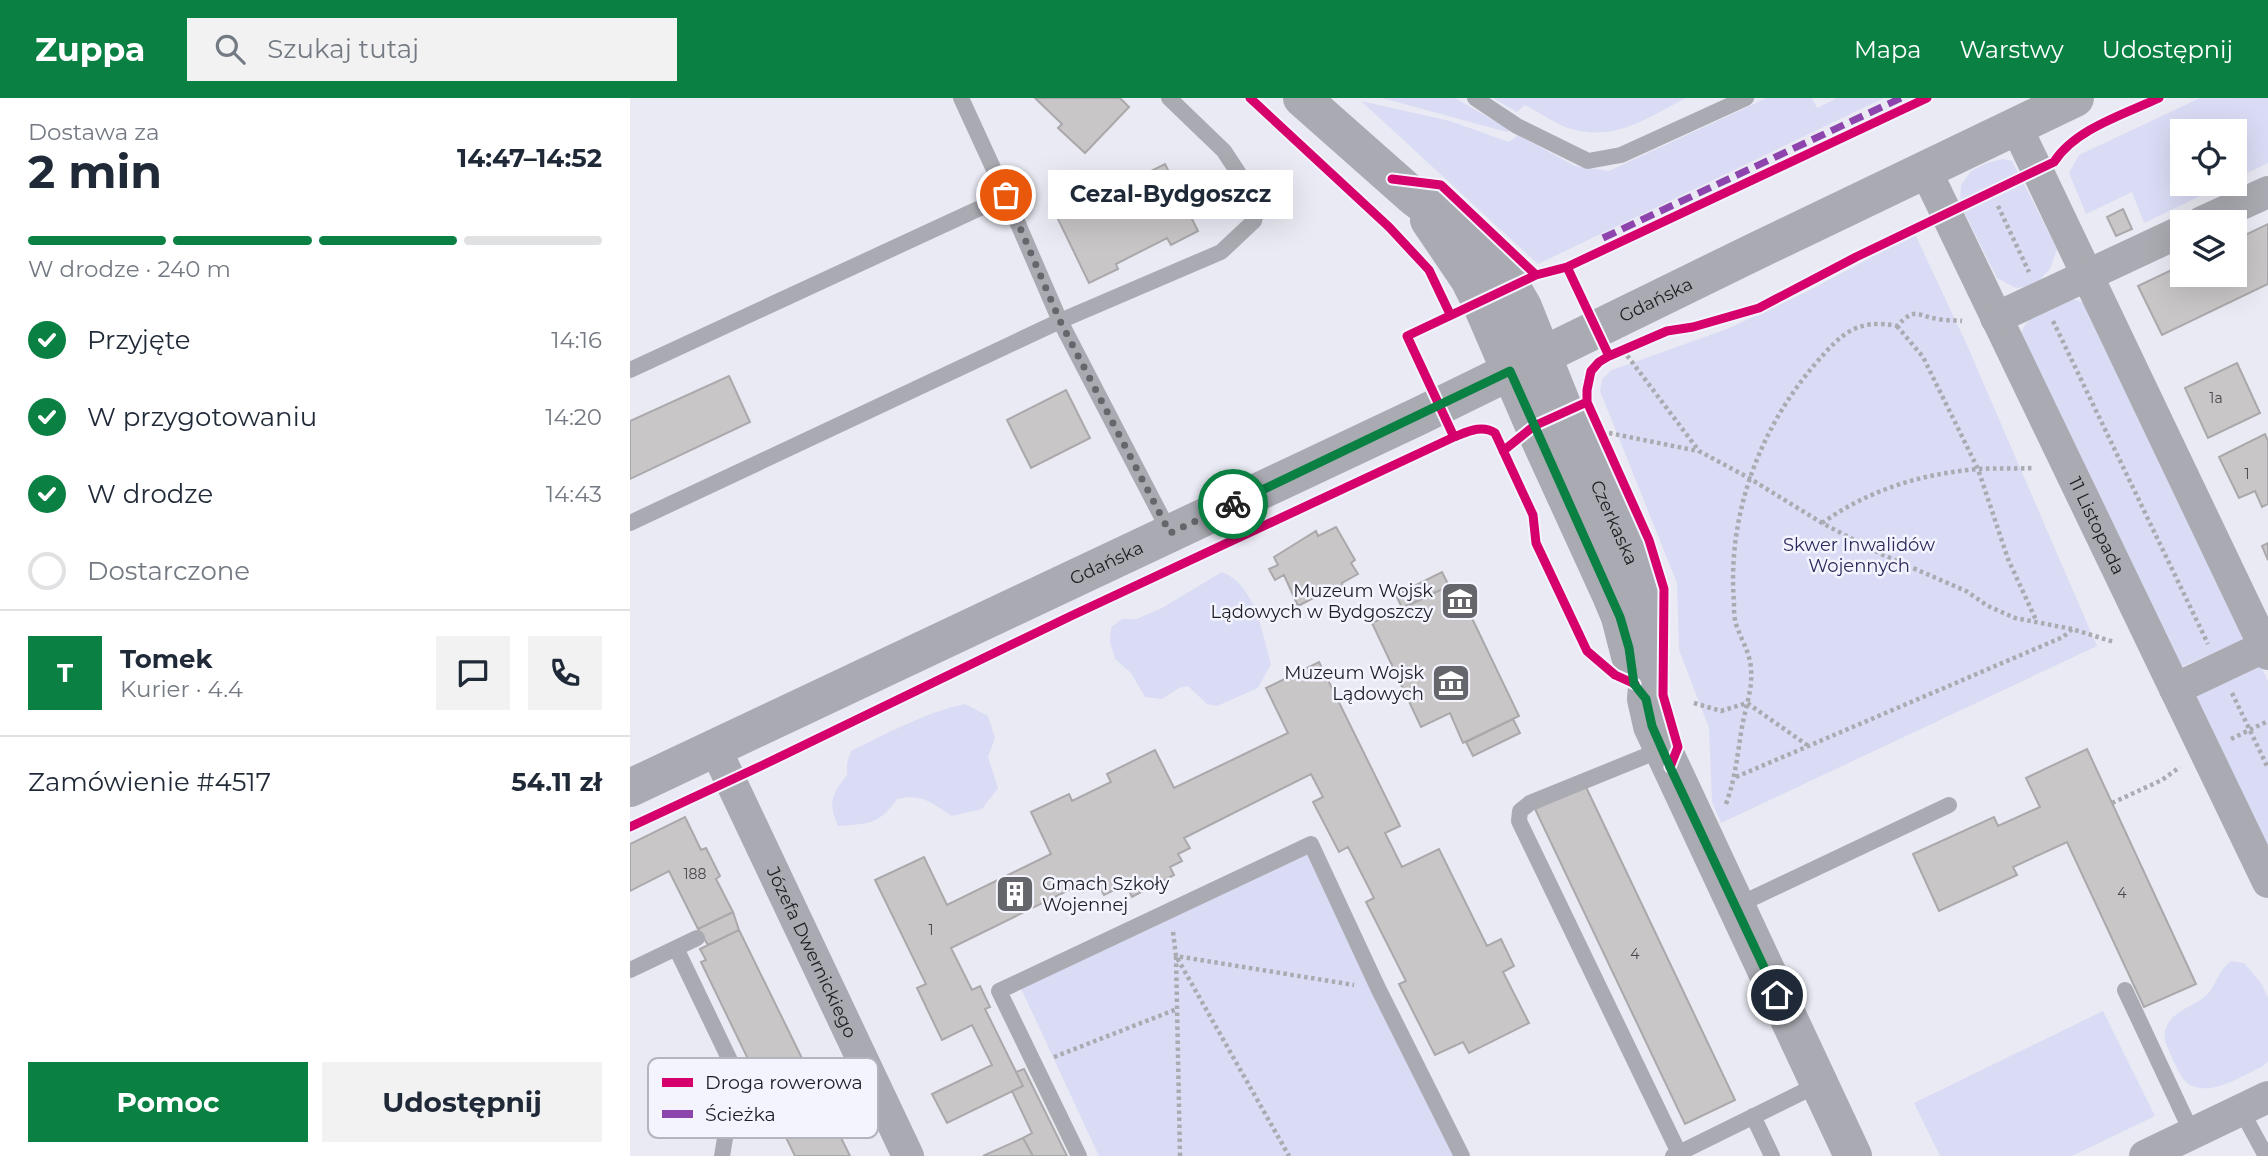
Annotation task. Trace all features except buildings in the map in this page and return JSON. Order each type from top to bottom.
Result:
[{"type":"main road","name":"Czerkaska","points":[[1302,98],[1415,198],[1527,362],[1620,617],[1629,648],[1634,684],[1646,699],[1652,726],[1853,1156]]},
{"type":"main road","name":"Gdańska","points":[[630,788],[1527,362],[1610,339],[1925,169],[2075,98]]},
{"type":"street","points":[[2016,126],[2267,648],[2175,689]]},
{"type":"street","name":"11 Listopada","points":[[1925,169],[2268,882]]},
{"type":"street","points":[[2228,210],[2268,192]]},
{"type":"street","points":[[1996,318],[2170,237]]},
{"type":"street","name":"Józefa Dwernickiego","points":[[715,748],[862,1058]]},
{"type":"street","name":"Józefa Dwernickiego","points":[[878,1093],[908,1156]]},
{"type":"street","points":[[2145,1156],[2255,1103]]},
{"type":"lane","points":[[961,98],[1060,321],[1170,533]]},
{"type":"lane","points":[[630,523],[1060,321],[1221,252],[1254,221],[1258,203],[1224,152],[1169,98]]},
{"type":"lane","points":[[1475,98],[1517,126],[1593,161],[1621,155],[1746,98]]},
{"type":"lane","points":[[630,370],[1006,195]]},
{"type":"lane","points":[[1663,749],[1530,803],[1520,811],[1518,821],[1676,1154],[1819,1084]]},
{"type":"lane","points":[[1735,906],[1949,805]]},
{"type":"lane","points":[[1079,1156],[999,990],[1311,844],[1378,988],[1462,1156]]},
{"type":"lane","points":[[630,970],[697,938]]},
{"type":"lane","points":[[676,948],[729,1058]]},
{"type":"lane","points":[[2125,990],[2192,1133]]},
{"type":"lane","points":[[2255,1103],[2266,1156]]},
{"type":"lane","points":[[1753,1116],[1772,1156]]},
{"type":"lane","points":[[722,1156],[725,1138]]},
{"type":"path","points":[[1998,206],[2268,768]]},
{"type":"path","points":[[1897,326],[1912,313],[1922,313],[1936,319],[1962,321]]},
{"type":"path","points":[[1722,816],[1735,777],[1752,672],[1748,651],[1735,623],[1732,564],[1738,515],[1749,478],[1790,397],[1825,353],[1858,326],[1878,322],[1897,326],[1923,357],[1978,469],[2008,559],[2036,621]]},
{"type":"path","points":[[1610,339],[1634,345]]},
{"type":"path","points":[[1610,339],[1699,452]]},
{"type":"path","points":[[1604,444],[1604,433],[1699,452],[1749,478],[1822,523],[1883,555],[1966,591],[1988,606],[2015,618],[2072,629],[2114,642]]},
{"type":"path","points":[[1822,523],[1851,503],[1911,480],[1978,469],[2032,468]]},
{"type":"path","points":[[1735,777],[2063,637],[2072,629]]},
{"type":"path","points":[[1694,703],[1721,711],[1747,703]]},
{"type":"path","points":[[1747,703],[1807,746]]},
{"type":"path","points":[[2112,803],[2162,780],[2177,769]]},
{"type":"path","points":[[1170,911],[1176,956],[1180,1156]]},
{"type":"path","points":[[1176,956],[1378,988]]},
{"type":"path","points":[[1176,956],[1289,1156]]},
{"type":"path","points":[[1034,1065],[1177,1009]]},
{"type":"green space","points":[[1382,98],[1455,98],[1510,130],[1507,132]]},
{"type":"green space","points":[[1493,98],[1686,98],[1630,126],[1585,132],[1568,128],[1525,105],[1517,112]]},
{"type":"green space","points":[[1767,98],[1812,98],[1817,108],[1837,98],[1884,98],[1538,264],[1361,101],[1450,121],[1509,142],[1518,135],[1575,166],[1609,171]]},
{"type":"green space","points":[[2200,98],[2268,98],[2268,163],[2247,173],[2247,119],[2170,119],[2170,196],[2200,196],[2144,223],[2132,192],[2086,214],[2069,173],[2079,155]]},
{"type":"green space","points":[[2003,159],[2012,161],[2057,249],[2050,269],[2035,285],[2016,288],[1997,278],[1960,204],[1961,185],[1971,171]]},
{"type":"green space","name":"Skwer Inwalidów Wojennych","points":[[1915,234],[1967,345],[2097,646],[1721,823],[1712,802],[1709,728],[1679,650],[1677,583],[1600,391],[1602,379],[1612,370],[1727,329],[1806,292]]},
{"type":"green space","points":[[2073,299],[2090,309],[2247,638],[2177,669],[2020,340],[2022,331],[2032,318]]},
{"type":"green space","points":[[1222,572],[1242,587],[1256,611],[1271,664],[1258,688],[1217,706],[1207,704],[1188,686],[1179,688],[1162,699],[1145,697],[1131,673],[1115,659],[1110,642],[1111,627],[1122,619],[1137,619],[1162,608]]},
{"type":"green space","points":[[2259,662],[2268,681],[2268,866],[2186,697]]},
{"type":"green space","points":[[965,704],[988,716],[995,738],[988,757],[998,788],[982,809],[952,816],[926,800],[906,797],[897,799],[884,814],[872,821],[838,826],[833,811],[833,799],[847,775],[851,751],[921,718]]},
{"type":"green space","points":[[1311,846],[1456,1156],[1099,1156],[1018,982]]},
{"type":"green space","points":[[2231,961],[2244,963],[2261,983],[2268,997],[2268,1061],[2226,1084],[2196,1087],[2182,1077],[2166,1044],[2166,1028],[2176,1014],[2205,996]]},
{"type":"green space","points":[[2103,1011],[2155,1116],[2072,1156],[1940,1156],[1914,1103]]},
{"type":"marked path","points":[[1603,238],[1901,98]]},
{"type":"cycle path","points":[[1250,98],[1389,227],[1429,270],[1450,314]]},
{"type":"cycle path","points":[[1454,437],[1407,336],[1536,275],[1567,267],[1927,98]]},
{"type":"cycle path","points":[[1670,767],[1678,747],[1663,695],[1664,589],[1649,540],[1587,402],[1591,371],[1609,356],[1667,331],[1693,327],[1759,308],[1856,257],[2054,162],[2063,150],[2087,131],[2159,98]]},
{"type":"cycle path","points":[[1392,179],[1441,185],[1536,275]]},
{"type":"cycle path","points":[[1567,267],[1609,356]]},
{"type":"cycle path","points":[[1503,451],[1534,426],[1587,402]]},
{"type":"cycle path","points":[[630,827],[1073,615],[1454,437],[1480,429],[1495,433],[1533,515],[1536,543],[1587,651],[1615,675],[1635,684]]},
{"type":"way so far","points":[[1006,195],[1060,321],[1170,533],[1233,504]]},
{"type":"place","name":"Cezal-Bydgoszcz","points":[[1006,195]]},
{"type":"place","name":"Muzeum Wojsk Lądowych w Bydgoszczy","points":[[1460,601]]},
{"type":"place","name":"Muzeum Wojsk Lądowych","points":[[1451,683]]},
{"type":"place","name":"Gmach Szkoły Wojennej","points":[[1015,894]]},
{"type":"route","points":[[1233,504],[1510,371],[1620,617],[1629,648],[1634,684],[1646,699],[1652,726],[1670,767],[1777,995]]}]
